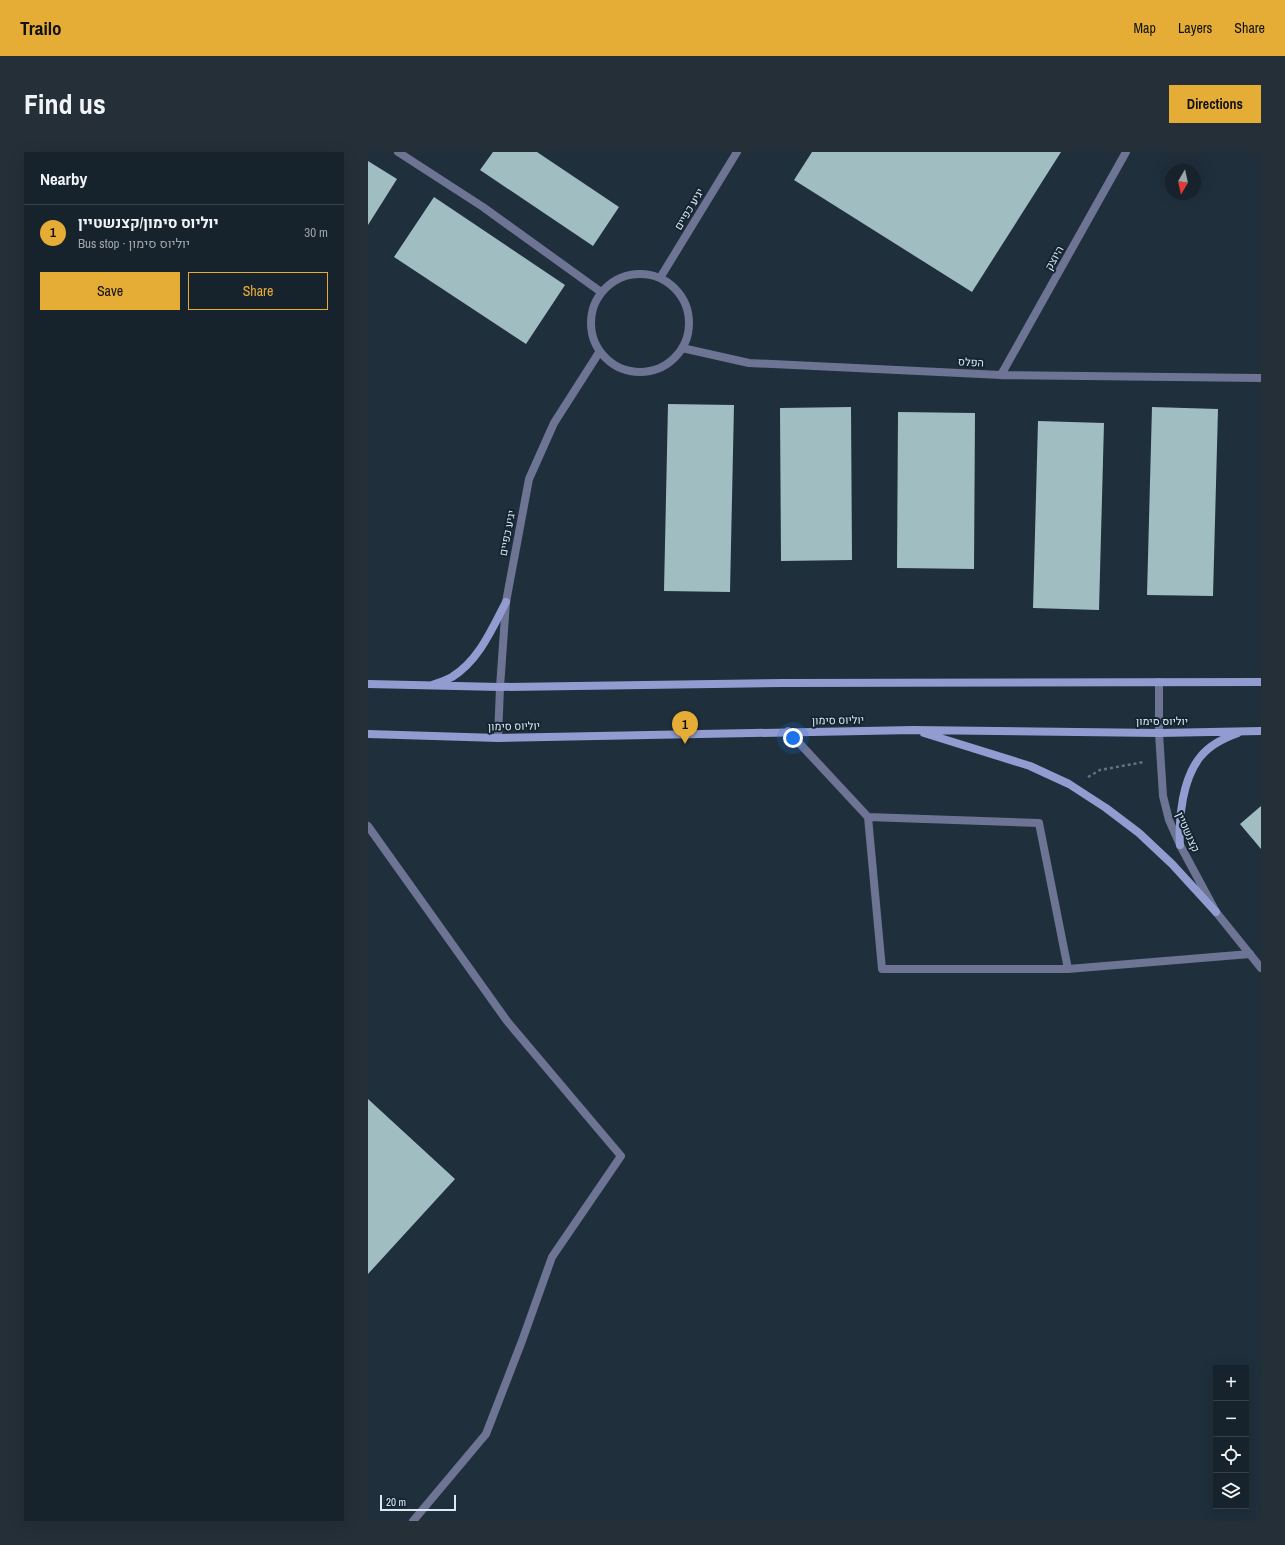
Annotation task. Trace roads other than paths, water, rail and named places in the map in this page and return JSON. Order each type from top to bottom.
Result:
[{"type":"street","points":[[398,152],[483,207],[601,292]]},
{"type":"street","name":"יגיע כפיים","points":[[660,278],[737,152]]},
{"type":"street","name":"היוצק","points":[[1001,375],[1126,152]]},
{"type":"street","points":[[644,274],[660,278],[674,287],[684,300],[689,316],[688,333],[682,348],[672,361],[657,369],[642,372],[625,370],[611,363],[600,351],[592,337],[590,321],[593,306],[601,292],[613,282],[628,275],[644,274]]},
{"type":"street","name":"הפלס","points":[[682,348],[749,363],[1001,375],[1261,378]]},
{"type":"street","name":"יגיע כפיים","points":[[498,738],[506,602],[529,479],[554,424],[600,351]]},
{"type":"street","points":[[428,687],[451,677],[462,669],[485,641],[506,602]]},
{"type":"street","points":[[368,684],[428,687],[500,687],[784,682],[1261,682]]},
{"type":"street","name":"קצנשטיין","points":[[1159,682],[1160,761],[1163,796],[1169,820],[1180,845],[1216,912],[1261,968]]},
{"type":"street","points":[[913,730],[1030,766],[1072,786],[1106,808],[1139,833],[1172,864],[1216,912]]},
{"type":"street","name":"יוליוס סימון","points":[[368,734],[498,738],[788,731],[913,730],[1159,733],[1261,731]]},
{"type":"street","points":[[788,731],[868,816],[882,969],[1068,969],[1250,954]]},
{"type":"street","points":[[1180,845],[1179,826],[1181,808],[1186,789],[1200,756],[1211,746],[1244,731]]},
{"type":"street","points":[[868,816],[1039,823],[1068,969]]},
{"type":"street","points":[[368,826],[508,1021],[621,1156],[552,1257],[522,1341],[486,1434],[413,1521]]},
{"type":"place","name":"יוליוס סימון/קצנשטיין","points":[[685,744]]}]
